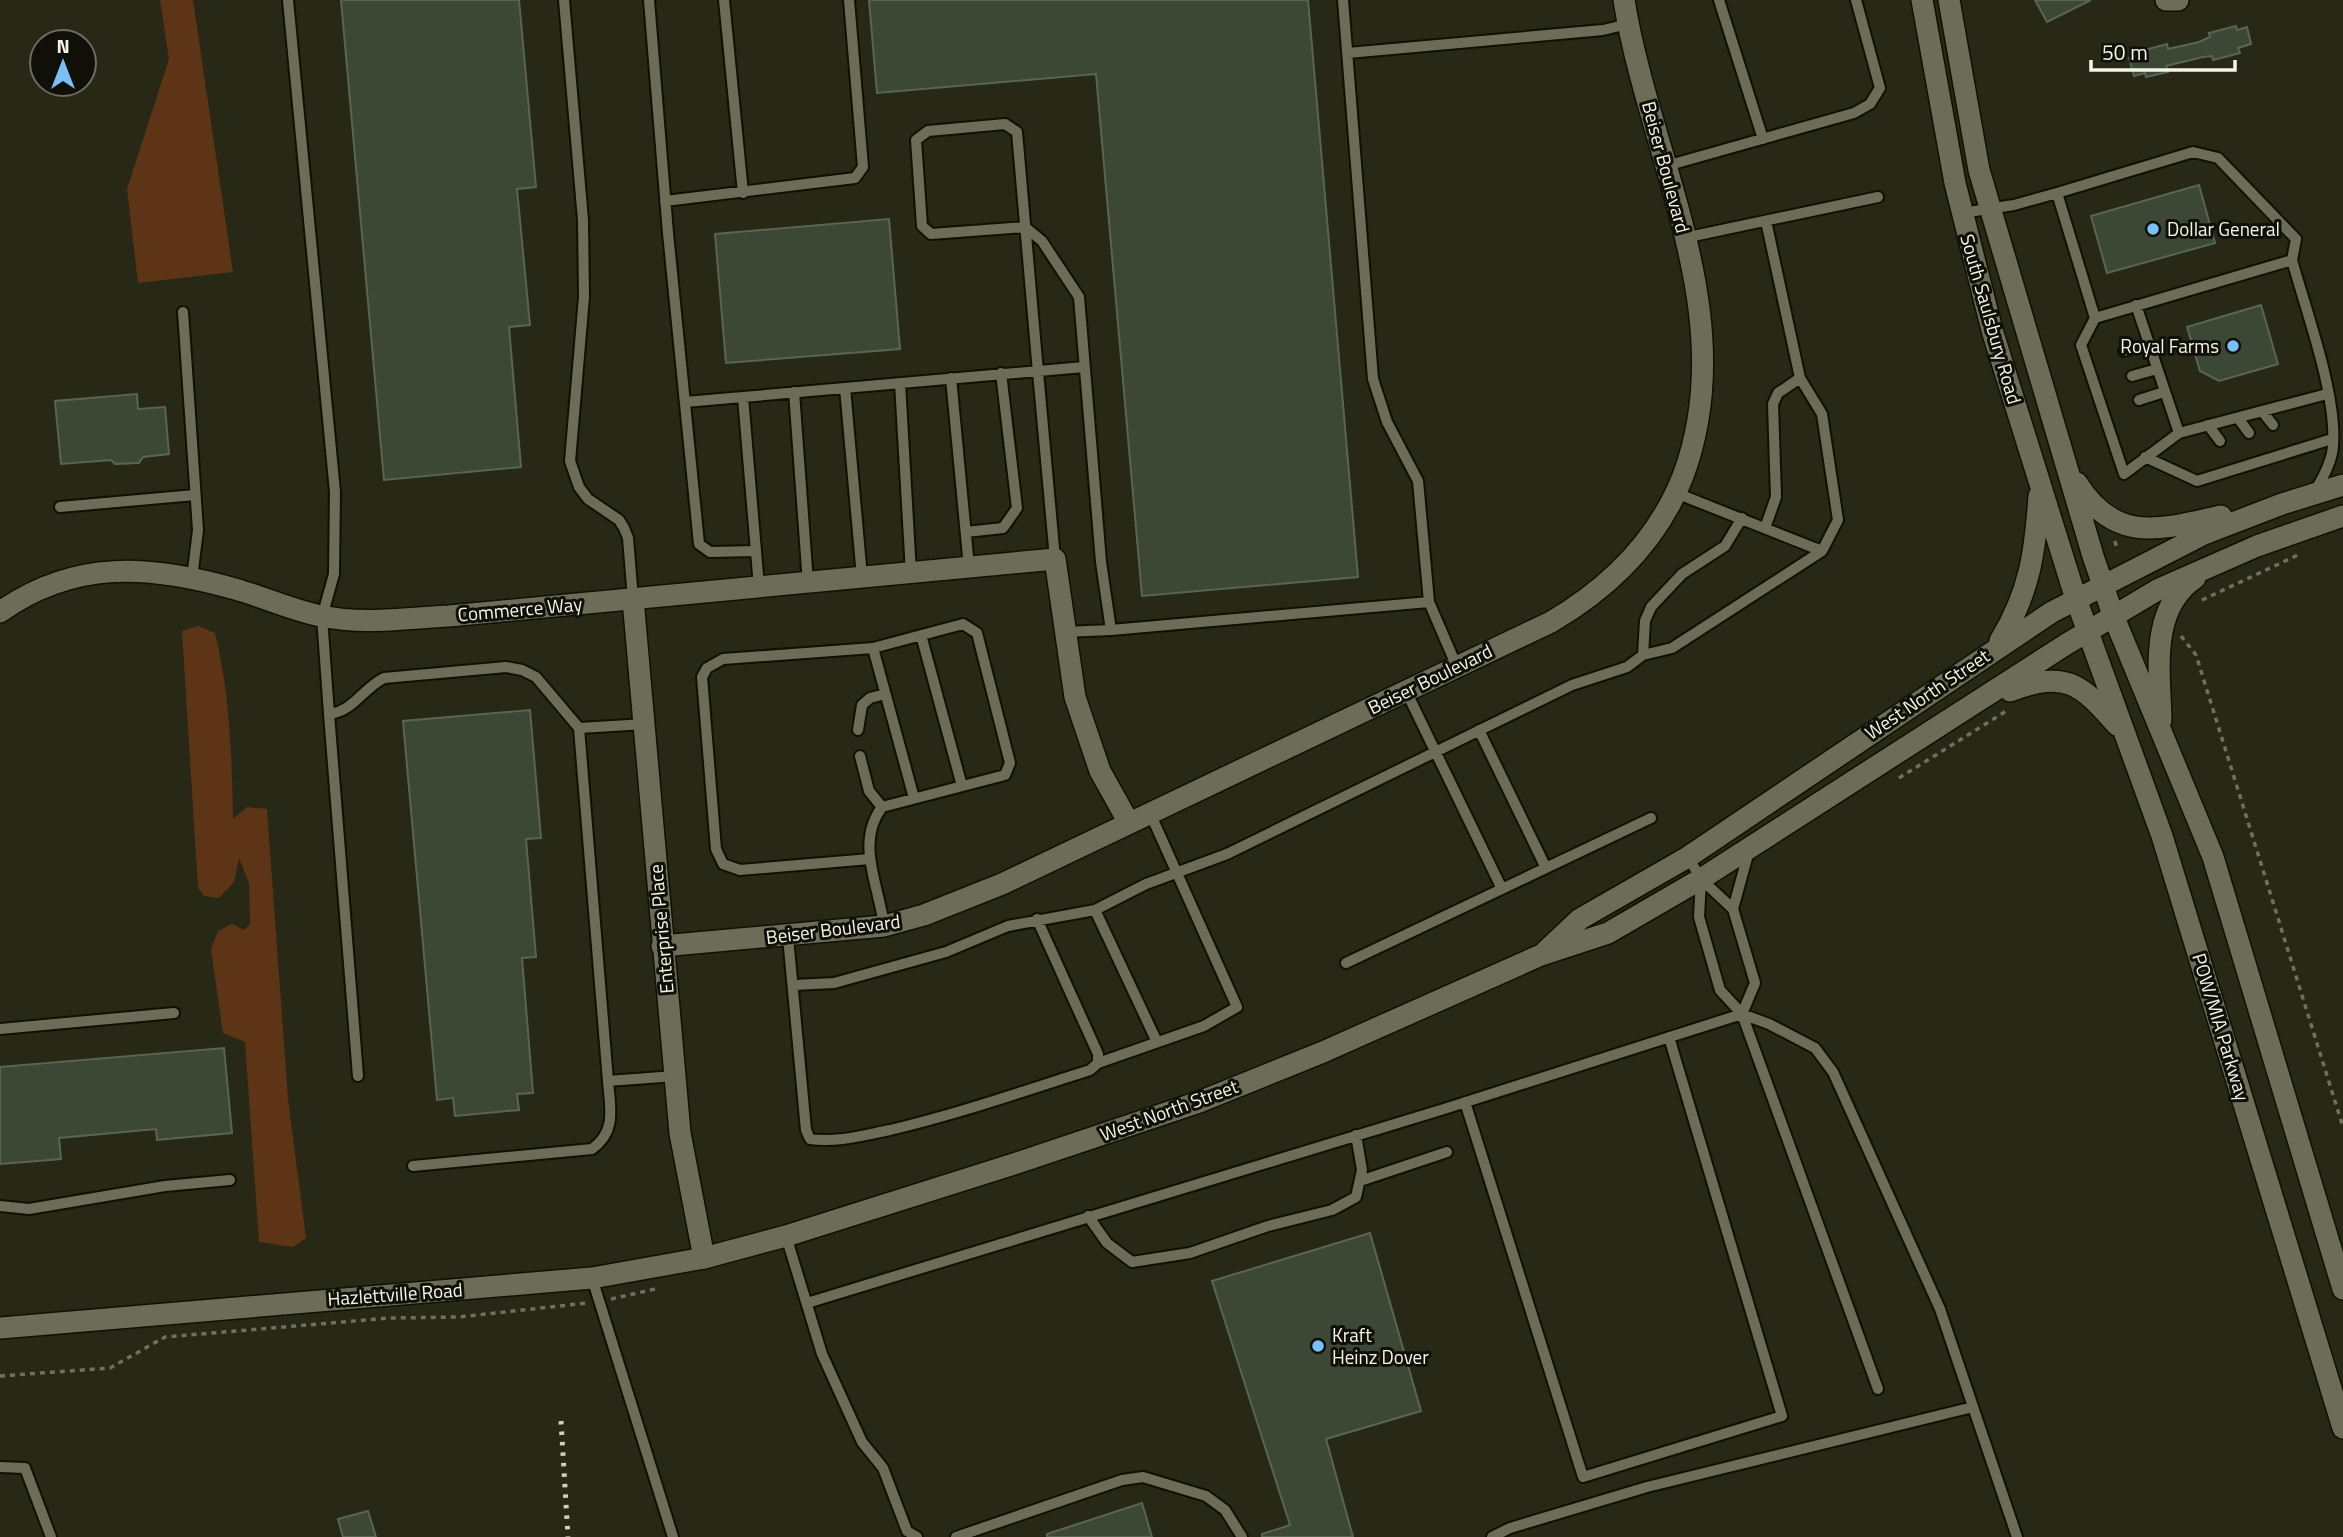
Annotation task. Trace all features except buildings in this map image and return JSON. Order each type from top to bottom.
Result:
[{"type":"main road","name":"Beiser Boulevard","points":[[662,946],[789,937],[884,926],[924,915],[1002,884],[1551,622],[1585,602],[1621,571],[1642,546],[1676,493],[1701,418],[1703,375],[1702,327],[1685,238],[1624,0]]},
{"type":"main road","name":"South Saulsbury Road","points":[[1922,0],[1962,213],[1992,330],[2088,630]]},
{"type":"main road","name":"South Saulsbury Road","points":[[1949,0],[1979,170],[2113,615]]},
{"type":"main road","points":[[2166,0],[2178,0]]},
{"type":"main road","points":[[2066,466],[2082,492],[2101,512],[2111,520],[2143,530],[2158,530],[2282,504]]},
{"type":"main road","points":[[1997,646],[2015,616],[2032,569],[2040,485]]},
{"type":"main road","name":"West North Street","points":[[1541,956],[1580,919],[1688,857],[1997,646],[2076,599],[2204,534],[2282,504],[2343,485]]},
{"type":"main road","name":"West North Street","points":[[786,1236],[1199,1102],[1323,1052],[1541,956],[1608,933],[1701,879],[2113,615],[2159,589],[2213,565],[2343,516]]},
{"type":"main road","name":"Commerce Way","points":[[0,612],[22,596],[63,579],[105,570],[150,572],[192,578],[322,617],[365,621],[1055,559]]},
{"type":"main road","points":[[1055,559],[1063,632],[1075,697],[1100,771],[1129,823]]},
{"type":"main road","points":[[2161,732],[2168,632],[2178,593],[2213,565]]},
{"type":"main road","name":"Enterprise Place","points":[[633,599],[680,1133],[704,1258]]},
{"type":"main road","points":[[2113,615],[2213,857],[2343,1289]]},
{"type":"main road","name":"POW/MIA Parkway","points":[[2088,630],[2166,849],[2342,1424]]},
{"type":"main road","points":[[1972,705],[2034,682],[2062,681],[2088,694],[2126,734]]},
{"type":"main road","name":"Hazlettville Road","points":[[0,1328],[592,1278],[704,1258],[786,1236]]},
{"type":"lane","points":[[288,0],[335,492],[334,574],[322,617],[358,1076]]},
{"type":"lane","points":[[564,0],[583,220],[584,297],[570,461],[579,488],[624,528],[628,538],[633,599]]},
{"type":"lane","points":[[649,0],[665,201],[699,544],[710,552],[756,551]]},
{"type":"lane","points":[[724,0],[743,193]]},
{"type":"lane","points":[[665,201],[856,178],[863,167],[849,0]]},
{"type":"lane","points":[[1343,0],[1373,379],[1387,422],[1418,481],[1429,602],[1457,667]]},
{"type":"lane","points":[[1719,0],[1763,139]]},
{"type":"lane","points":[[1666,166],[1854,113],[1870,104],[1880,88],[1856,0]]},
{"type":"lane","points":[[1348,53],[1603,30],[1628,24]]},
{"type":"lane","points":[[1055,559],[1025,227],[1017,132],[1005,124],[928,131],[916,140],[922,226],[931,234],[1025,227],[1042,241],[1079,297],[1111,630]]},
{"type":"lane","points":[[1962,213],[2057,193],[2193,152],[2218,158],[2296,239],[2292,260],[2327,394],[2332,442],[2326,472],[2313,494]]},
{"type":"lane","points":[[2057,193],[2095,318],[2081,345],[2095,386],[2109,409],[2123,474],[2179,433],[2327,394]]},
{"type":"lane","points":[[1685,238],[1878,197]]},
{"type":"lane","points":[[794,985],[834,983],[946,952],[1008,926],[1096,909],[1146,884],[1227,854],[1572,685],[1627,667],[1643,654],[1672,648],[1822,551],[1838,520],[1822,414],[1800,378],[1766,221]]},
{"type":"lane","points":[[2095,318],[2292,260]]},
{"type":"lane","points":[[2136,305],[2179,433]]},
{"type":"lane","points":[[183,312],[197,550],[192,578]]},
{"type":"lane","points":[[2124,351],[2148,344]]},
{"type":"lane","points":[[2087,362],[2100,358]]},
{"type":"lane","points":[[685,402],[1084,367]]},
{"type":"lane","points":[[2132,376],[2157,369]]},
{"type":"lane","points":[[966,532],[1003,528],[1017,508],[1001,373]]},
{"type":"lane","points":[[951,378],[969,567]]},
{"type":"lane","points":[[1765,528],[1776,497],[1773,404],[1778,393],[1800,378]]},
{"type":"lane","points":[[900,383],[911,573]]},
{"type":"lane","points":[[2095,386],[2107,383]]},
{"type":"lane","points":[[845,388],[862,577]]},
{"type":"lane","points":[[2139,400],[2164,391]]},
{"type":"lane","points":[[794,393],[808,583]]},
{"type":"lane","points":[[743,397],[759,587]]},
{"type":"lane","points":[[2262,411],[2273,425]]},
{"type":"lane","points":[[2238,418],[2249,433]]},
{"type":"lane","points":[[2208,425],[2220,441]]},
{"type":"lane","points":[[2145,457],[2197,481],[2238,464],[2291,448],[2332,442]]},
{"type":"lane","points":[[2332,442],[2343,453]]},
{"type":"lane","points":[[1676,493],[1822,551]]},
{"type":"lane","points":[[60,507],[195,495]]},
{"type":"lane","points":[[1643,654],[1645,621],[1651,607],[1682,574],[1725,546],[1742,518]]},
{"type":"lane","points":[[1063,632],[1429,602]]},
{"type":"lane","points":[[870,859],[740,870],[723,864],[716,849],[702,677],[707,668],[723,659],[873,648],[963,624],[977,633],[1010,763],[1005,775],[882,807],[872,821],[868,838],[884,926]]},
{"type":"lane","points":[[921,635],[962,786]]},
{"type":"lane","points":[[873,648],[914,798]]},
{"type":"lane","points":[[329,714],[344,712],[368,687],[384,678],[506,667],[536,677],[579,729],[608,1081],[611,1125],[608,1134],[592,1149],[413,1166]]},
{"type":"lane","points":[[1406,691],[1502,889]]},
{"type":"lane","points":[[859,730],[862,705],[870,698],[885,694]]},
{"type":"lane","points":[[579,729],[645,724]]},
{"type":"lane","points":[[1479,730],[1546,868]]},
{"type":"lane","points":[[860,756],[862,776],[869,791],[882,807]]},
{"type":"lane","points":[[789,937],[806,1130],[810,1139],[857,1137],[931,1120],[1090,1070],[1098,1063],[1205,1026],[1237,1007],[1150,813]]},
{"type":"lane","points":[[1346,963],[1651,818]]},
{"type":"lane","points":[[1733,909],[1749,848]]},
{"type":"lane","points":[[1688,857],[1701,879],[1733,909],[1755,983],[1742,1014]]},
{"type":"lane","points":[[1701,879],[1699,917],[1720,990],[1742,1014],[1878,1389]]},
{"type":"lane","points":[[1096,909],[1157,1042]]},
{"type":"lane","points":[[1037,919],[1098,1054],[1098,1063]]},
{"type":"lane","points":[[0,1029],[174,1013]]},
{"type":"lane","points":[[807,1303],[1465,1102],[1742,1014],[1769,1024],[1815,1048],[1833,1072],[1940,1309],[2017,1537]]},
{"type":"lane","points":[[1465,1102],[1583,1477],[1782,1416],[1669,1037]]},
{"type":"lane","points":[[608,1081],[675,1076]]},
{"type":"lane","points":[[1088,1216],[1107,1243],[1132,1262],[1190,1253],[1268,1226],[1332,1210],[1356,1197],[1362,1170],[1356,1135]]},
{"type":"lane","points":[[1360,1181],[1447,1152]]},
{"type":"lane","points":[[0,1206],[29,1209],[165,1186],[230,1180]]},
{"type":"lane","points":[[786,1236],[822,1354],[862,1442],[883,1468],[907,1531],[917,1537]]},
{"type":"lane","points":[[592,1278],[673,1537]]},
{"type":"lane","points":[[1492,1537],[1510,1528],[1647,1487],[1973,1407]]},
{"type":"lane","points":[[0,1467],[25,1468],[51,1537]]},
{"type":"lane","points":[[956,1537],[1122,1480],[1143,1477],[1206,1496],[1224,1510],[1242,1537]]},
{"type":"path","points":[[2114,544],[2117,551]]},
{"type":"path","points":[[2195,603],[2311,549]]},
{"type":"path","points":[[2168,632],[2184,637],[2196,654],[2343,1127]]},
{"type":"path","points":[[1895,780],[2014,705]]},
{"type":"path","points":[[0,1376],[110,1368],[165,1337],[390,1318],[459,1317],[600,1302],[662,1287]]},
{"type":"shaded area","points":[[160,0],[193,0],[233,272],[138,283],[127,189],[169,59]]},
{"type":"shaded area","points":[[198,626],[215,633],[220,656],[229,725],[233,819],[247,807],[267,809],[288,1099],[306,1238],[293,1247],[259,1242],[245,1042],[223,1033],[211,949],[218,931],[232,924],[244,930],[250,924],[249,883],[239,858],[234,882],[219,898],[204,896],[198,888],[182,631]]},
{"type":"railway","points":[[561,1421],[568,1537]]},
{"type":"place","name":"Dollar General","points":[[2153,229]]},
{"type":"place","name":"Royal Farms","points":[[2233,346]]},
{"type":"place","name":"Kraft Heinz Dover","points":[[1318,1346]]}]
